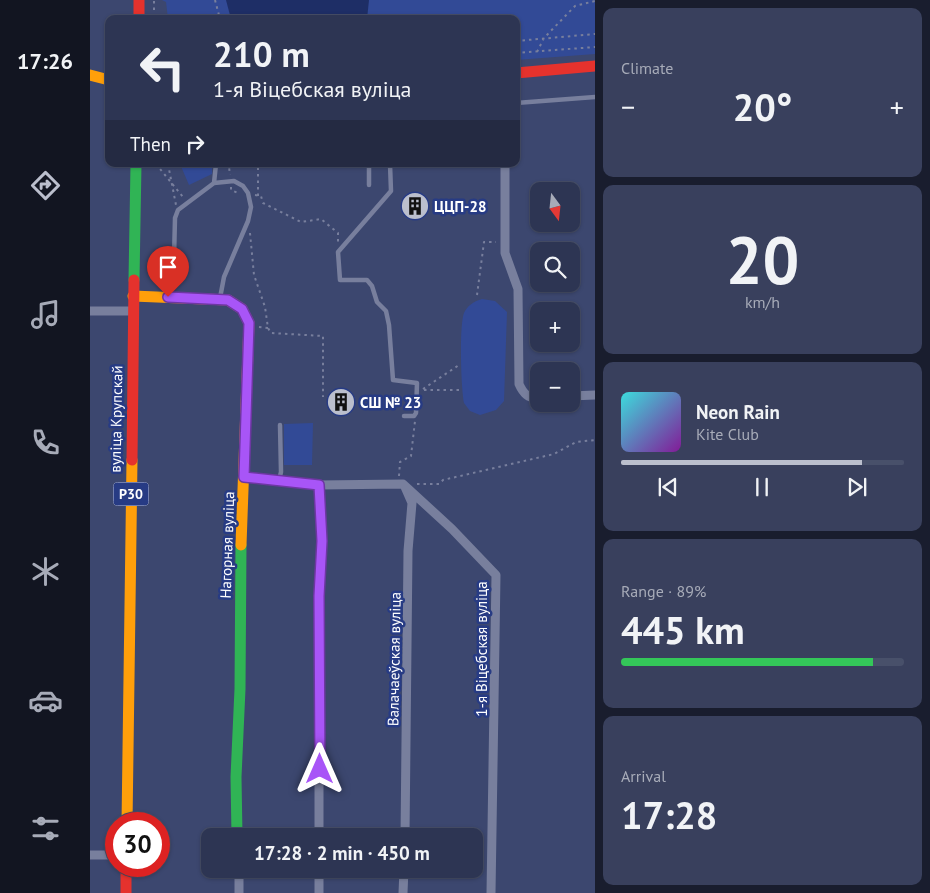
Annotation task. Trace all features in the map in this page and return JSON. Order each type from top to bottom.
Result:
[{"type":"main road","points":[[139,0],[139,15]]},
{"type":"main road","points":[[520,73],[595,66]]},
{"type":"main road","points":[[90,76],[105,79]]},
{"type":"main road","name":"вуліца Крупскай","points":[[127,812],[132,312],[136,167]]},
{"type":"main road","name":"Нагорная вуліца","points":[[133,296],[228,300],[242,309],[249,323],[236,776],[237,828]]},
{"type":"main road","points":[[126,877],[126,893]]},
{"type":"street","points":[[505,167],[504,241],[505,253],[518,289],[519,384],[523,393],[530,397]]},
{"type":"street","points":[[90,311],[132,312]]},
{"type":"street","points":[[580,395],[595,394]]},
{"type":"street","points":[[244,477],[319,485],[403,484]]},
{"type":"street","name":"Валачаеўская вуліца","points":[[403,484],[412,503],[408,551],[405,828]]},
{"type":"street","name":"1-я Віцебская вуліца","points":[[403,484],[452,529],[496,575],[491,893]]},
{"type":"street","points":[[319,485],[322,541],[319,596],[319,828]]},
{"type":"street","points":[[90,855],[105,855]]},
{"type":"street","points":[[239,878],[239,893]]},
{"type":"street","points":[[319,878],[319,893]]},
{"type":"street","points":[[403,893],[404,878]]},
{"type":"lane","points":[[520,103],[595,97]]},
{"type":"lane","points":[[214,183],[216,167]]},
{"type":"lane","points":[[369,167],[369,185]]},
{"type":"lane","points":[[390,167],[391,191],[338,252],[340,280],[367,280],[372,286],[376,302],[386,311],[390,324],[393,380],[417,383],[416,413],[414,416],[404,416]]},
{"type":"lane","points":[[168,297],[168,273],[174,258],[175,218],[178,210],[214,183],[234,181],[243,186],[248,194],[251,207],[248,221],[224,277],[220,300]]},
{"type":"lane","points":[[279,480],[281,472],[280,425]]},
{"type":"path","points":[[215,0],[219,15]]},
{"type":"path","points":[[154,1],[154,15]]},
{"type":"path","points":[[537,52],[544,38],[575,6],[595,1]]},
{"type":"path","points":[[520,41],[595,34]]},
{"type":"path","points":[[520,54],[595,47]]},
{"type":"path","points":[[158,167],[188,203]]},
{"type":"path","points":[[168,167],[175,204],[178,210]]},
{"type":"path","points":[[258,167],[258,196]]},
{"type":"path","points":[[261,196],[263,204],[301,222],[321,219],[338,233],[338,252]]},
{"type":"path","points":[[248,221],[254,276],[265,307],[268,328],[271,334],[323,336],[323,397]]},
{"type":"path","points":[[477,296],[484,242],[504,241]]},
{"type":"path","points":[[459,364],[421,390],[459,390]]},
{"type":"path","points":[[414,416],[411,456],[400,462],[398,476],[403,484],[439,484],[443,480],[554,454],[576,442],[595,440]]},
{"type":"shaded area","points":[[162,0],[595,0],[595,54],[520,60],[520,15],[168,15],[166,2]]},
{"type":"shaded area","points":[[226,0],[369,0],[367,15],[230,15]]},
{"type":"shaded area","points":[[181,167],[212,167],[212,174],[189,185]]},
{"type":"shaded area","points":[[482,299],[495,301],[507,312],[504,401],[496,410],[480,415],[470,411],[464,403],[461,343],[464,313],[471,304]]},
{"type":"shaded area","points":[[313,423],[312,465],[284,465],[284,424]]},
{"type":"traffic: fast","points":[[134,280],[136,167]]},
{"type":"traffic: fast","points":[[237,828],[236,777],[240,689],[241,545]]},
{"type":"traffic: slow","points":[[90,75],[105,79]]},
{"type":"traffic: slow","points":[[133,296],[228,300],[242,309],[249,323],[241,545]]},
{"type":"traffic: slow","points":[[127,812],[132,460]]},
{"type":"traffic: jam","points":[[139,0],[139,15]]},
{"type":"traffic: jam","points":[[520,73],[595,66]]},
{"type":"traffic: jam","points":[[132,460],[134,280]]},
{"type":"traffic: jam","points":[[126,877],[126,893]]},
{"type":"place","name":"ЦЦП-28","points":[[415,206]]},
{"type":"place","name":"СШ № 23","points":[[341,402]]},
{"type":"route","points":[[168,297],[228,300],[242,309],[249,323],[244,477],[319,485],[322,541],[319,596],[320,769]]}]
